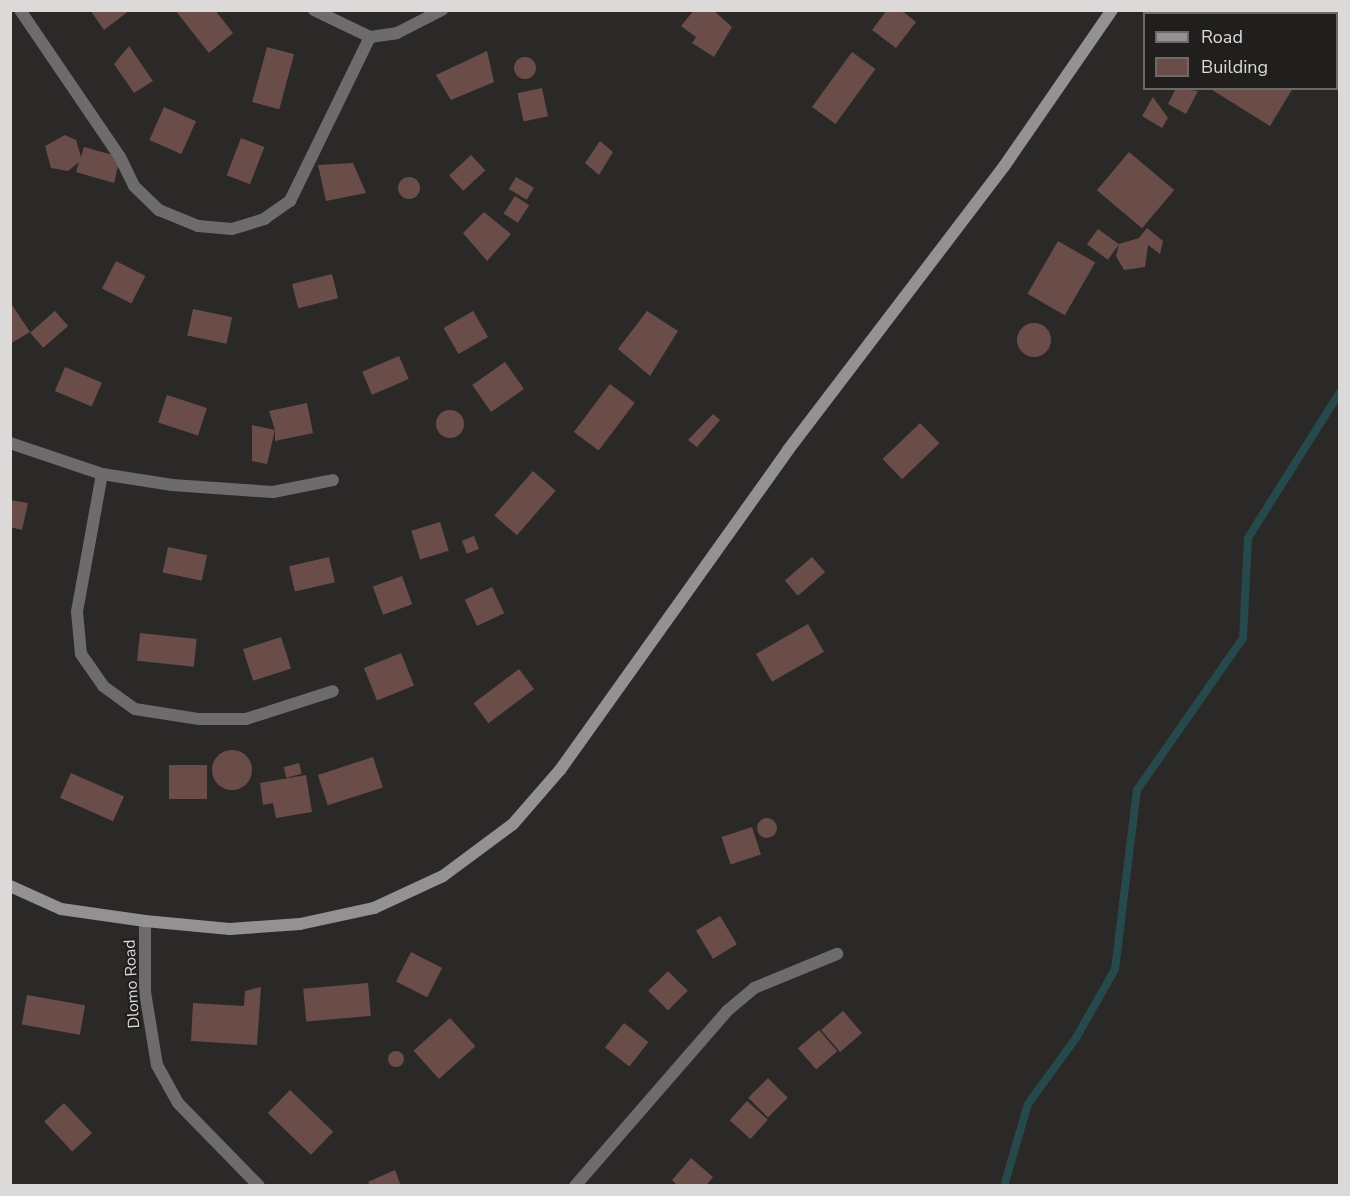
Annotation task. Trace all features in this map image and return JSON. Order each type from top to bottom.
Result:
[{"type":"street","points":[[20,10],[120,158],[134,186],[159,210],[198,226],[220,228],[264,219],[290,201],[370,37]]},
{"type":"street","points":[[314,10],[370,37],[398,33],[442,10]]},
{"type":"street","points":[[10,886],[61,909],[145,921],[230,929],[300,924],[374,908],[443,876],[513,824],[560,770],[788,450],[1005,165],[1112,10]]},
{"type":"street","points":[[10,442],[102,474],[273,492],[333,480]]},
{"type":"street","points":[[102,474],[77,612],[81,654],[103,686],[135,709],[199,719],[246,719],[333,691]]},
{"type":"street","name":"Dlomo Road","points":[[145,921],[146,993],[157,1065],[178,1103],[259,1185]]},
{"type":"street","points":[[575,1185],[727,1011],[754,988],[837,954]]},
{"type":"building","points":[[90,10],[130,10],[104,30]]},
{"type":"building","points":[[175,10],[215,10],[233,33],[209,53]]},
{"type":"building","points":[[694,10],[713,10],[732,27],[714,57],[692,43],[696,37],[681,26]]},
{"type":"building","points":[[887,10],[901,10],[916,22],[896,48],[872,30]]},
{"type":"building","points":[[1295,10],[1308,10],[1310,12],[1294,12]]},
{"type":"building","points":[[129,46],[153,81],[134,93],[114,64]]},
{"type":"building","points":[[267,47],[294,54],[279,109],[252,102]]},
{"type":"building","points":[[487,51],[494,82],[451,100],[436,75]]},
{"type":"building","points":[[852,52],[875,69],[835,124],[812,107]]},
{"type":"building","points":[[525,57],[533,60],[536,68],[533,76],[525,79],[517,76],[514,68],[517,60]]},
{"type":"building","points":[[542,88],[548,116],[524,122],[518,93]]},
{"type":"building","points":[[1175,90],[1198,91],[1186,114],[1168,104]]},
{"type":"building","points":[[1212,90],[1292,90],[1270,126]]},
{"type":"building","points":[[1153,97],[1168,118],[1162,128],[1142,116]]},
{"type":"building","points":[[164,107],[196,121],[181,154],[149,140]]},
{"type":"building","points":[[65,135],[76,140],[81,157],[84,147],[120,157],[114,183],[76,172],[79,162],[68,171],[51,168],[45,146]]},
{"type":"building","points":[[241,138],[264,147],[250,184],[227,175]]},
{"type":"building","points":[[600,141],[613,152],[599,175],[585,163]]},
{"type":"building","points":[[1129,152],[1174,190],[1142,228],[1097,190]]},
{"type":"building","points":[[471,155],[485,170],[463,191],[449,175]]},
{"type":"building","points":[[353,163],[366,193],[326,201],[318,165]]},
{"type":"building","points":[[405,177],[413,177],[420,184],[420,192],[413,199],[405,199],[398,192],[398,184]]},
{"type":"building","points":[[516,177],[534,188],[527,200],[509,189]]},
{"type":"building","points":[[515,196],[529,205],[518,223],[504,214]]},
{"type":"building","points":[[484,212],[511,234],[487,261],[463,233]]},
{"type":"building","points":[[1147,228],[1163,241],[1160,254],[1148,245],[1145,267],[1124,270],[1116,256],[1119,244],[1139,238]]},
{"type":"building","points":[[1098,229],[1119,244],[1108,260],[1087,244]]},
{"type":"building","points":[[1058,241],[1095,262],[1065,315],[1028,294]]},
{"type":"building","points":[[116,261],[145,276],[131,304],[102,289]]},
{"type":"building","points":[[332,274],[338,298],[298,308],[292,284]]},
{"type":"building","points":[[10,302],[30,332],[10,344]]},
{"type":"building","points":[[193,309],[232,317],[227,344],[187,335]]},
{"type":"building","points":[[55,311],[68,326],[43,348],[30,333]]},
{"type":"building","points":[[473,311],[488,337],[459,354],[444,328]]},
{"type":"building","points":[[647,311],[678,331],[650,376],[618,349]]},
{"type":"building","points":[[1034,323],[1046,328],[1051,340],[1046,352],[1034,357],[1022,352],[1017,340],[1022,328]]},
{"type":"building","points":[[399,356],[409,379],[372,395],[362,372]]},
{"type":"building","points":[[505,362],[524,389],[491,412],[472,385]]},
{"type":"building","points":[[65,367],[102,383],[92,407],[55,391]]},
{"type":"building","points":[[610,384],[635,403],[599,451],[574,432]]},
{"type":"building","points":[[167,395],[207,408],[198,436],[158,423]]},
{"type":"building","points":[[307,403],[313,433],[275,441],[275,430],[269,411]]},
{"type":"building","points":[[450,410],[460,414],[464,424],[460,434],[450,438],[440,434],[436,424],[440,414]]},
{"type":"building","points":[[713,414],[720,420],[697,447],[688,440]]},
{"type":"building","points":[[920,423],[939,443],[902,479],[883,459]]},
{"type":"building","points":[[252,425],[275,430],[267,464],[252,461]]},
{"type":"building","points":[[533,471],[556,491],[517,535],[494,516]]},
{"type":"building","points":[[10,500],[28,503],[22,530],[10,527]]},
{"type":"building","points":[[440,522],[449,551],[420,559],[411,531]]},
{"type":"building","points":[[474,536],[479,549],[467,554],[462,541]]},
{"type":"building","points":[[168,547],[207,555],[202,581],[163,572]]},
{"type":"building","points":[[329,557],[335,582],[295,592],[289,566]]},
{"type":"building","points":[[812,557],[825,572],[798,596],[785,581]]},
{"type":"building","points":[[402,576],[412,604],[383,615],[373,587]]},
{"type":"building","points":[[492,587],[504,613],[477,626],[465,600]]},
{"type":"building","points":[[808,624],[824,652],[772,682],[756,654]]},
{"type":"building","points":[[140,633],[197,639],[194,667],[137,661]]},
{"type":"building","points":[[281,637],[291,668],[253,681],[243,649]]},
{"type":"building","points":[[401,653],[414,685],[377,700],[364,668]]},
{"type":"building","points":[[519,669],[534,689],[489,723],[473,703]]},
{"type":"building","points":[[232,750],[246,756],[252,770],[246,784],[232,790],[218,784],[212,770],[218,756]]},
{"type":"building","points":[[373,757],[383,787],[328,805],[318,775]]},
{"type":"building","points":[[299,763],[302,774],[286,778],[284,767]]},
{"type":"building","points":[[169,765],[207,765],[207,799],[169,799]]},
{"type":"building","points":[[71,773],[124,797],[113,821],[60,798]]},
{"type":"building","points":[[306,775],[312,812],[276,818],[273,803],[263,805],[260,783]]},
{"type":"building","points":[[767,818],[774,821],[777,828],[774,835],[767,838],[760,835],[757,828],[760,821]]},
{"type":"building","points":[[752,827],[761,855],[731,864],[722,837]]},
{"type":"building","points":[[720,916],[737,944],[713,959],[696,930]]},
{"type":"building","points":[[411,952],[442,968],[427,997],[396,981]]},
{"type":"building","points":[[668,971],[688,991],[668,1011],[648,991]]},
{"type":"building","points":[[368,983],[371,1016],[306,1022],[303,989]]},
{"type":"building","points":[[261,987],[257,1045],[191,1041],[193,1003],[244,1006],[245,991]]},
{"type":"building","points":[[27,995],[85,1005],[80,1035],[22,1025]]},
{"type":"building","points":[[843,1011],[862,1033],[840,1052],[821,1030]]},
{"type":"building","points":[[450,1018],[475,1046],[439,1079],[414,1051]]},
{"type":"building","points":[[624,1023],[648,1042],[629,1067],[605,1047]]},
{"type":"building","points":[[819,1030],[837,1051],[816,1070],[798,1048]]},
{"type":"building","points":[[396,1051],[404,1059],[396,1067],[388,1059]]},
{"type":"building","points":[[768,1078],[788,1098],[768,1118],[748,1098]]},
{"type":"building","points":[[290,1090],[333,1132],[311,1155],[268,1113]]},
{"type":"building","points":[[747,1101],[768,1120],[750,1139],[730,1120]]},
{"type":"building","points":[[64,1103],[92,1133],[72,1151],[44,1121]]},
{"type":"building","points":[[691,1158],[713,1177],[706,1186],[678,1186],[672,1180]]},
{"type":"building","points":[[395,1170],[401,1186],[370,1186],[368,1182]]},
{"type":"waterway","points":[[1004,1186],[1028,1104],[1076,1038],[1115,969],[1137,790],[1243,638],[1248,538],[1340,392]]}]
